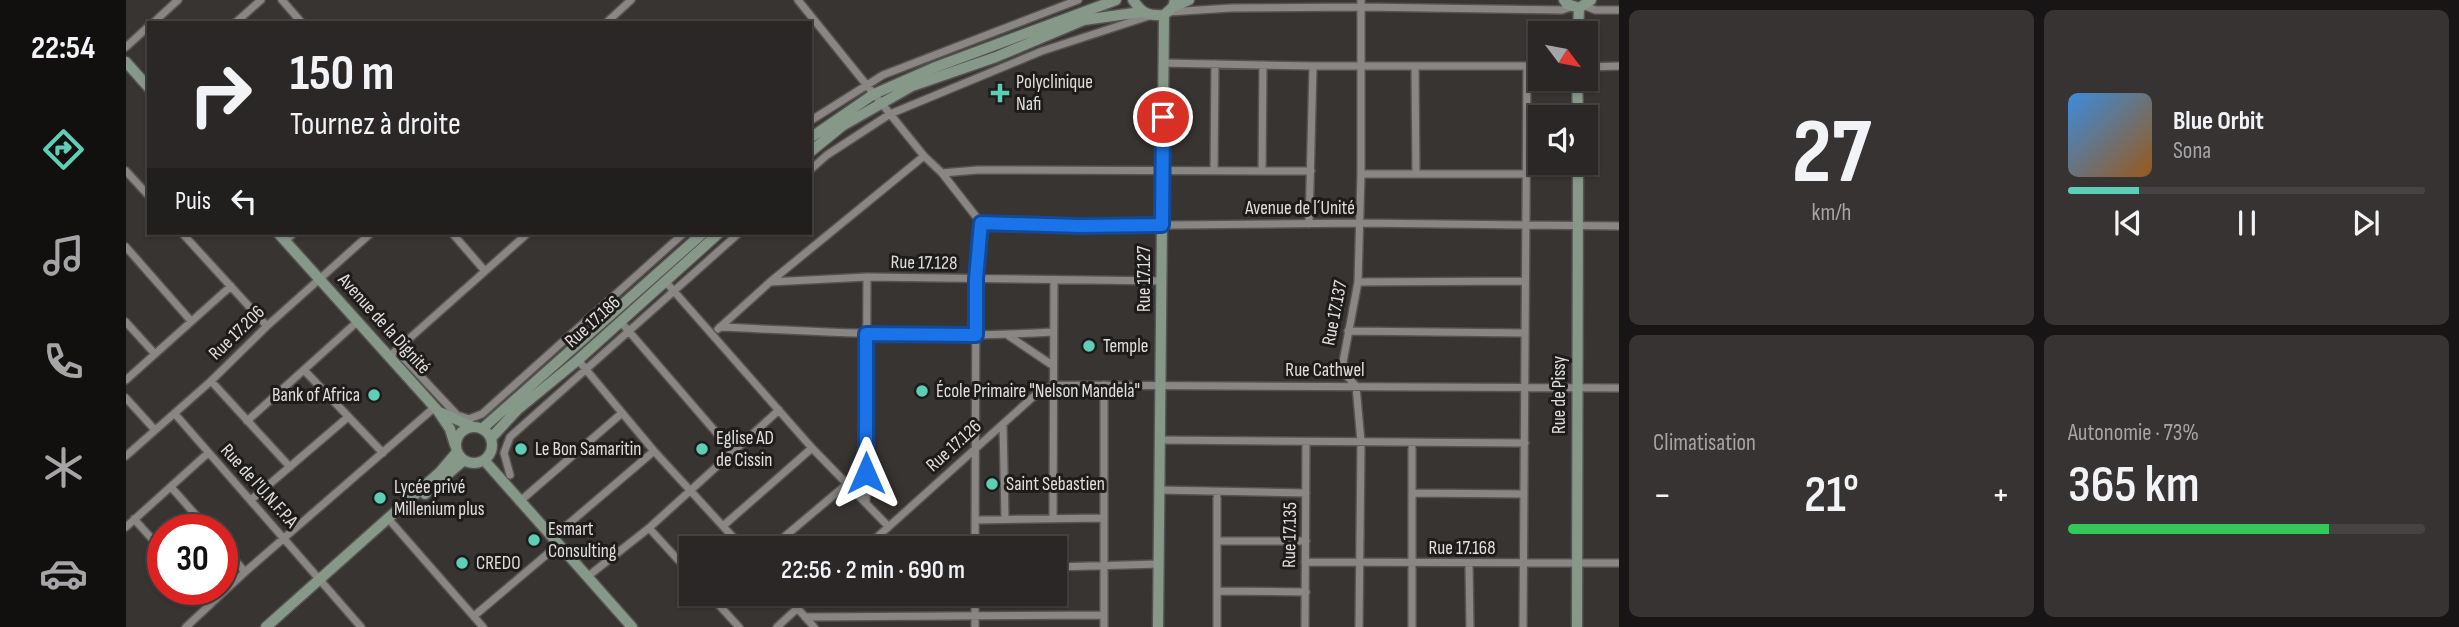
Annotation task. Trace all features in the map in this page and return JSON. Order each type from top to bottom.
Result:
[{"type":"main road","points":[[812,137],[933,68],[1116,0]]},
{"type":"main road","points":[[1133,0],[1145,14]]},
{"type":"main road","points":[[812,150],[877,98],[996,57],[1084,20],[1145,14],[1170,9],[1189,0]]},
{"type":"main road","points":[[1573,3],[1576,21]]},
{"type":"main road","name":"Rue 17.127","points":[[1158,627],[1163,63],[1170,9]]},
{"type":"main road","points":[[126,62],[147,87]]},
{"type":"main road","name":"Rue de Pissy","points":[[1577,627],[1578,175]]},
{"type":"main road","points":[[484,428],[701,235]]},
{"type":"main road","name":"Rue 17.186","points":[[492,437],[517,410],[578,360],[717,235]]},
{"type":"main road","name":"Avenue de la Dignité","points":[[282,237],[358,321],[393,353],[450,429],[459,453]]},
{"type":"main road","points":[[436,409],[471,426],[484,428],[492,437],[492,450],[519,502],[630,626]]},
{"type":"main road","points":[[266,627],[392,523],[459,453],[462,434],[471,426]]},
{"type":"main road","points":[[459,453],[476,463],[484,460],[492,450]]},
{"type":"main road","points":[[275,627],[459,453]]},
{"type":"main road","points":[[484,460],[507,479]]},
{"type":"street","points":[[154,21],[178,0]]},
{"type":"street","points":[[237,21],[261,0]]},
{"type":"street","points":[[282,0],[300,21]]},
{"type":"street","points":[[608,21],[631,0]]},
{"type":"street","points":[[798,0],[981,223],[976,279],[975,536]]},
{"type":"street","points":[[812,120],[883,75],[1078,0]]},
{"type":"street","points":[[1170,9],[1361,4],[1562,10],[1573,3],[1595,10],[1619,10]]},
{"type":"street","name":"Rue 17.137","points":[[1359,627],[1361,442],[1356,386],[1347,376],[1343,362],[1358,282],[1361,4]]},
{"type":"street","points":[[812,168],[827,155],[890,114],[1042,51],[1145,14]]},
{"type":"street","points":[[126,47],[147,28]]},
{"type":"street","points":[[1163,63],[1527,66],[1524,627]]},
{"type":"street","points":[[1214,64],[1214,172]]},
{"type":"street","points":[[1262,171],[1263,65]]},
{"type":"street","points":[[1309,224],[1313,66]]},
{"type":"street","points":[[1415,66],[1416,173]]},
{"type":"street","points":[[1598,66],[1619,66]]},
{"type":"street","points":[[711,334],[924,156]]},
{"type":"street","points":[[942,173],[977,170],[1311,171]]},
{"type":"street","points":[[126,171],[147,194]]},
{"type":"street","points":[[1361,174],[1527,174]]},
{"type":"street","name":"Avenue de l´Unité","points":[[981,223],[1079,226],[1360,223],[1619,226]]},
{"type":"street","points":[[184,235],[267,326]]},
{"type":"street","name":"Rue 17.206","points":[[126,456],[369,235]]},
{"type":"street","points":[[454,235],[485,271]]},
{"type":"street","points":[[526,235],[393,353],[457,415],[469,419],[482,414],[682,235]]},
{"type":"street","points":[[507,479],[504,453],[510,438],[737,235]]},
{"type":"street","points":[[126,247],[191,321]]},
{"type":"street","points":[[866,501],[867,277]]},
{"type":"street","name":"Rue 17.128","points":[[770,282],[867,277],[1162,281]]},
{"type":"street","points":[[1053,518],[1054,280]]},
{"type":"street","points":[[665,281],[812,448],[888,526]]},
{"type":"street","points":[[1358,282],[1524,281]]},
{"type":"street","points":[[126,380],[231,286]]},
{"type":"street","points":[[247,421],[358,321]]},
{"type":"street","points":[[620,321],[733,452]]},
{"type":"street","points":[[126,322],[155,354]]},
{"type":"street","points":[[720,327],[866,334],[1008,335],[1053,332]]},
{"type":"street","points":[[1349,331],[1524,332]]},
{"type":"street","points":[[1008,335],[1052,365]]},
{"type":"street","points":[[578,360],[654,451],[732,536]]},
{"type":"street","points":[[304,370],[383,453]]},
{"type":"street","points":[[211,381],[290,467]]},
{"type":"street","name":"Rue Cathwel","points":[[1034,396],[1054,385],[1619,388]]},
{"type":"street","points":[[1104,385],[1104,627]]},
{"type":"street","name":"Rue 17.126","points":[[878,536],[1034,396]]},
{"type":"street","points":[[126,398],[155,430]]},
{"type":"street","points":[[238,578],[436,409]]},
{"type":"street","points":[[587,577],[649,528],[779,410]]},
{"type":"street","points":[[519,502],[622,413]]},
{"type":"street","name":"Rue de l'U.N.F.P.A","points":[[175,414],[360,626]]},
{"type":"street","points":[[251,500],[348,417]]},
{"type":"street","points":[[1003,424],[1005,519]]},
{"type":"street","points":[[1160,440],[1525,443]]},
{"type":"street","name":"Rue 17.135","points":[[1304,627],[1306,443]]},
{"type":"street","points":[[1412,443],[1412,627]]},
{"type":"street","points":[[723,526],[812,448]]},
{"type":"street","points":[[474,616],[654,451]]},
{"type":"street","points":[[126,527],[208,453]]},
{"type":"street","points":[[785,536],[847,484]]},
{"type":"street","points":[[171,487],[195,514]]},
{"type":"street","points":[[1160,490],[1307,493]]},
{"type":"street","points":[[1217,492],[1217,627]]},
{"type":"street","points":[[1412,493],[1524,494]]},
{"type":"street","points":[[975,520],[1102,518]]},
{"type":"street","points":[[134,519],[147,533]]},
{"type":"street","points":[[392,523],[483,627]]},
{"type":"street","points":[[649,528],[679,561]]},
{"type":"street","points":[[1217,541],[1306,541]]},
{"type":"street","name":"Rue 17.168","points":[[1306,562],[1619,563]]},
{"type":"street","points":[[238,564],[245,572]]},
{"type":"street","points":[[1067,567],[1159,564]]},
{"type":"street","points":[[1469,564],[1470,627]]},
{"type":"street","points":[[1217,591],[1306,592]]},
{"type":"street","points":[[186,627],[209,605]]},
{"type":"street","points":[[720,606],[739,627]]},
{"type":"street","points":[[777,627],[799,606]]},
{"type":"street","points":[[975,606],[975,627]]},
{"type":"street","points":[[797,608],[814,627]]},
{"type":"street","points":[[805,617],[1104,615]]},
{"type":"place","name":"Polyclinique Nafi","points":[[1000,93]]},
{"type":"place","name":"Temple","points":[[1089,346]]},
{"type":"place","name":"École Primaire \"Nelson Mandela\"","points":[[922,391]]},
{"type":"place","name":"Bank of Africa","points":[[374,395]]},
{"type":"place","name":"Le Bon Samaritin","points":[[521,449]]},
{"type":"place","name":"Eglise AD de Cissin","points":[[702,449]]},
{"type":"place","name":"Saint Sebastien","points":[[992,484]]},
{"type":"place","name":"Lycée privé Millenium plus","points":[[380,498]]},
{"type":"place","name":"Esmart Consulting","points":[[534,540]]},
{"type":"place","name":"CREDO","points":[[462,563]]},
{"type":"route","points":[[866,473],[866,334],[976,335],[976,279],[981,223],[1162,225],[1163,117]]}]
